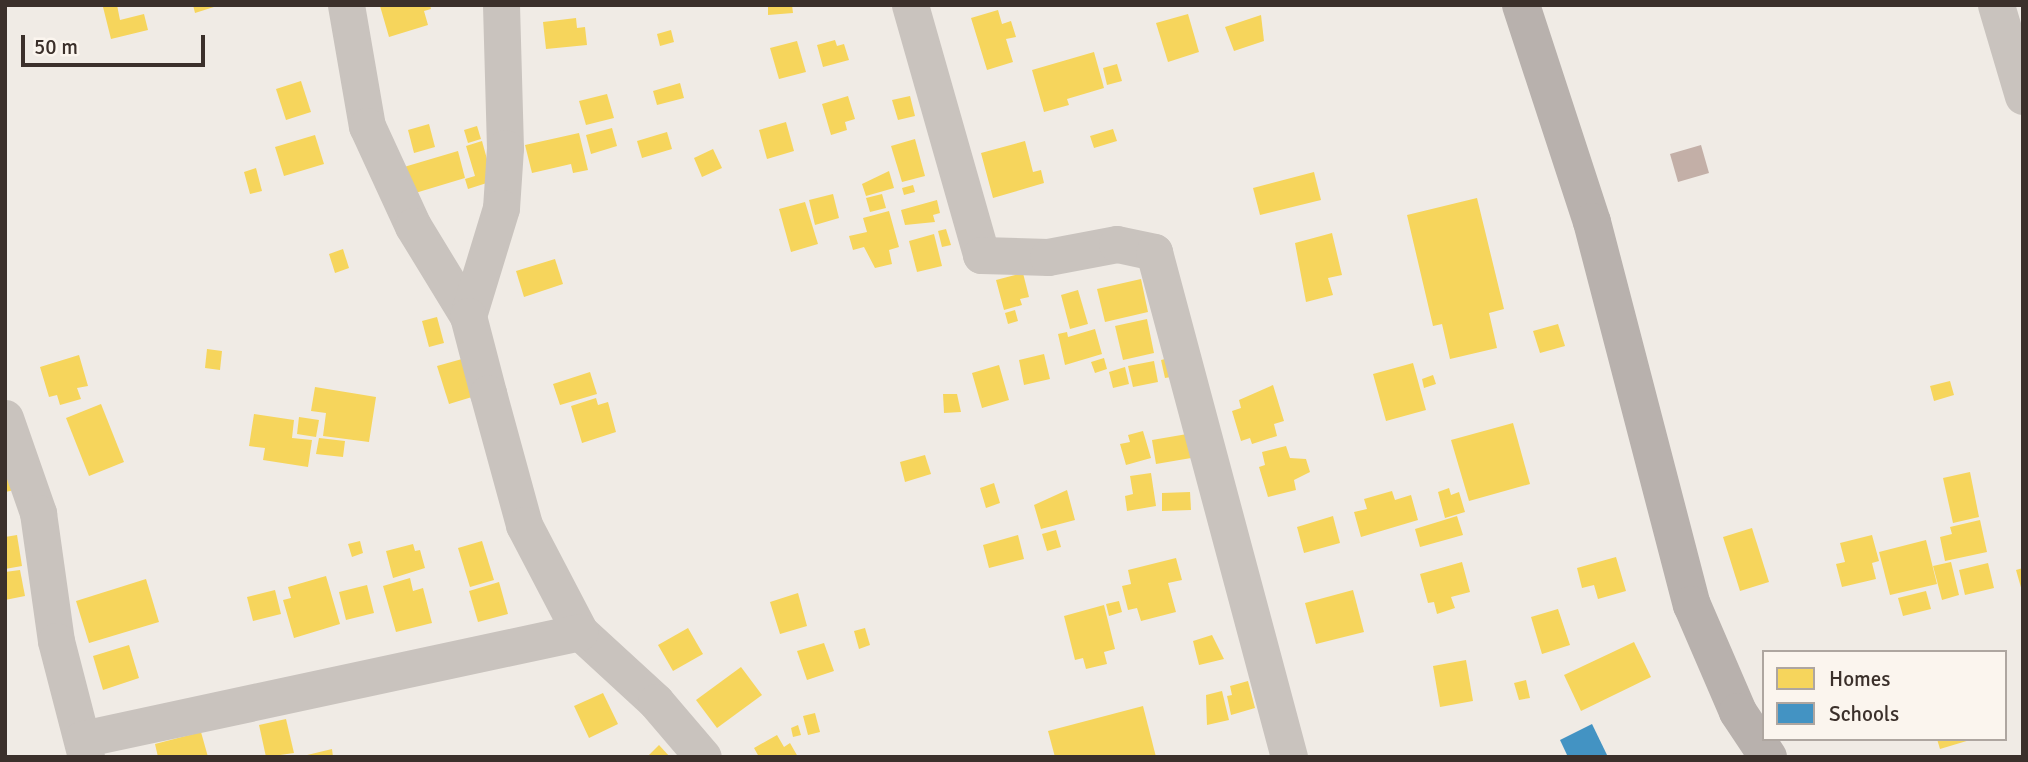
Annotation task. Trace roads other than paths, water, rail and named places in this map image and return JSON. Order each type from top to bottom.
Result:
[{"type":"main road","points":[[1521,5],[1592,222],[1692,605],[1738,712],[1768,757]]},
{"type":"street","points":[[346,5],[367,126],[413,226],[468,316],[524,524],[580,632],[656,702],[703,757]]},
{"type":"street","points":[[468,316],[501,208],[505,148],[501,5]]},
{"type":"street","points":[[910,5],[981,255],[1048,257],[1117,244],[1154,252],[1289,757]]},
{"type":"street","points":[[1996,5],[2023,96]]},
{"type":"street","points":[[5,418],[38,513],[56,641],[84,748],[580,632]]}]
